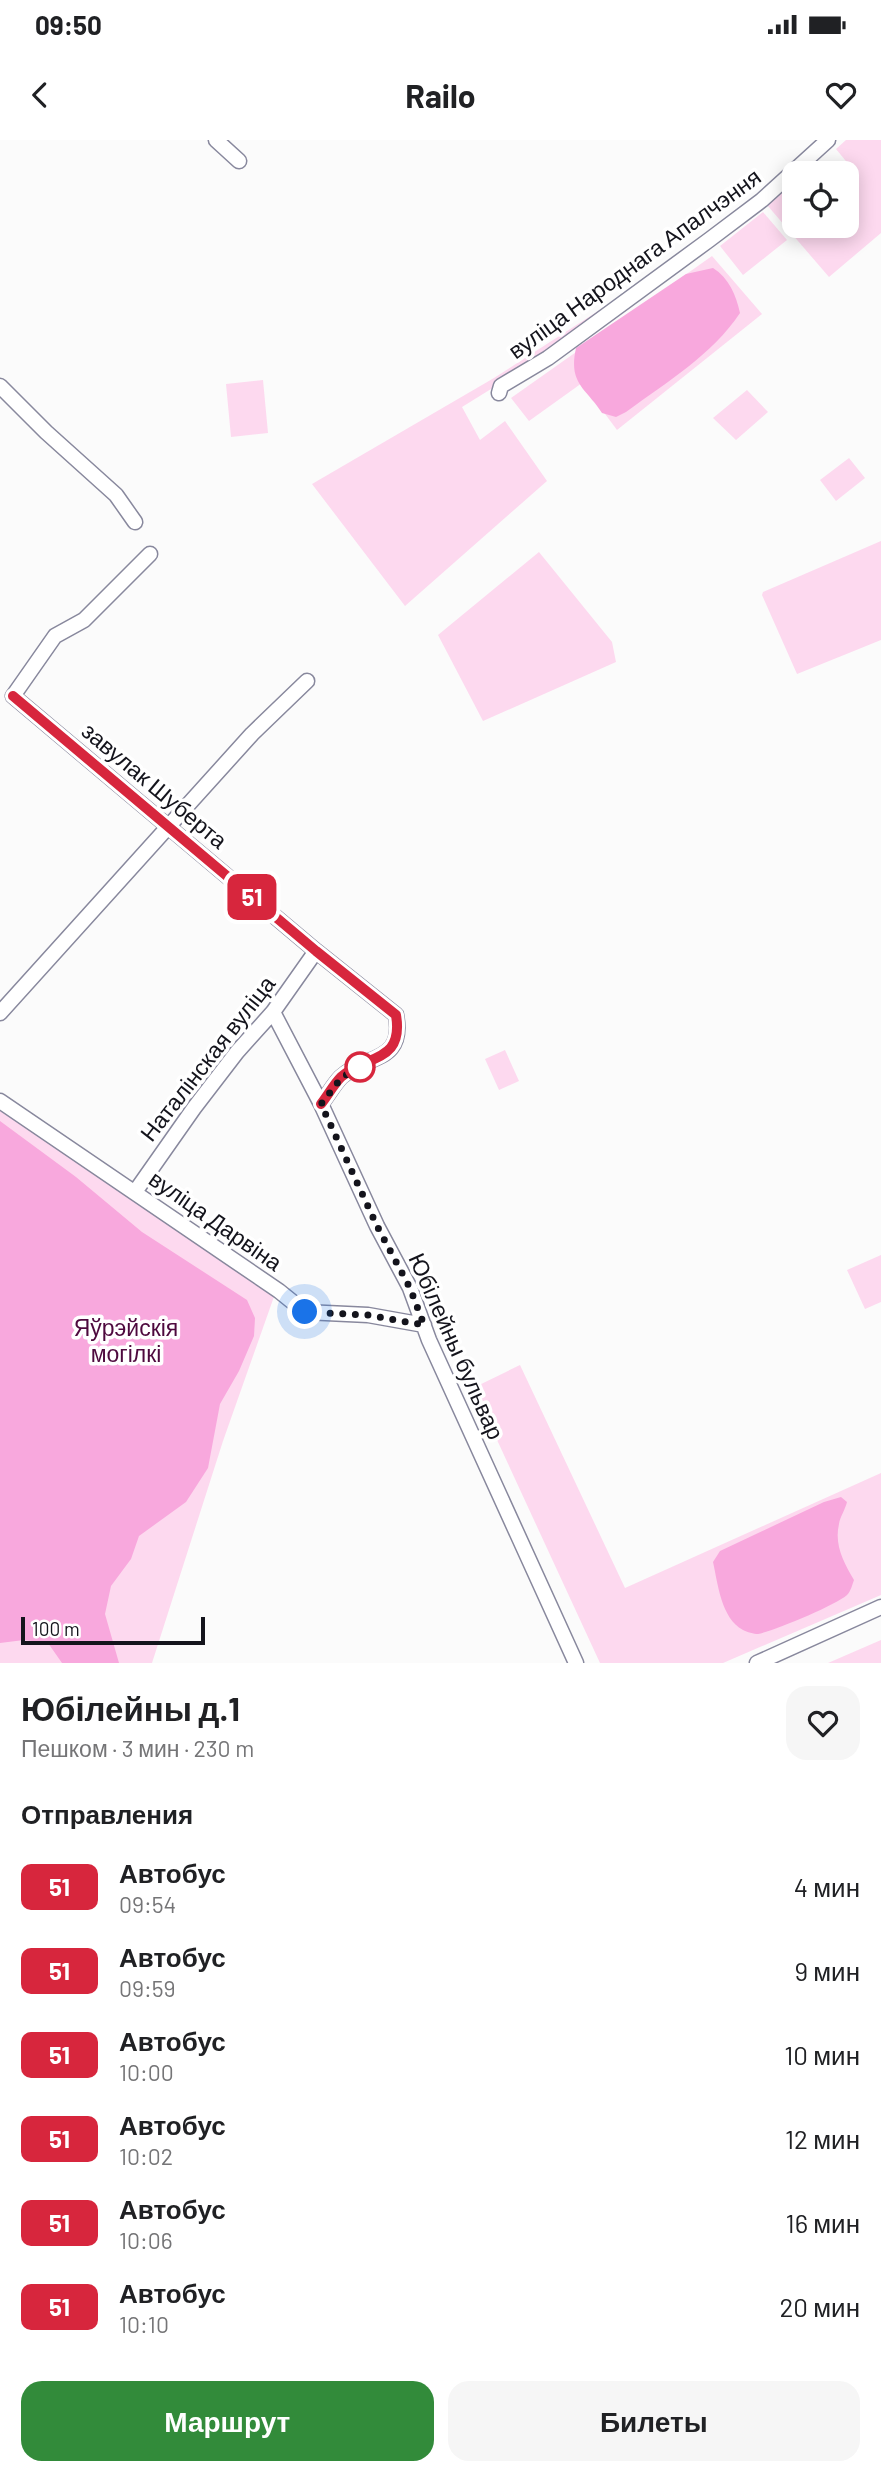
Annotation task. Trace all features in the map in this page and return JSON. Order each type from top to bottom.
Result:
[{"type":"street","points":[[216,140],[239,161]]},
{"type":"street","name":"вуліца Народнага Апалчэння","points":[[499,393],[501,386],[548,358],[762,200],[828,140]]},
{"type":"street","points":[[0,386],[116,495],[135,522]]},
{"type":"street","points":[[7,696],[55,636],[84,620],[150,554]]},
{"type":"street","points":[[0,1013],[251,734],[307,681]]},
{"type":"street","name":"завулак Шуберта","points":[[7,696],[396,1015],[398,1029],[394,1046],[342,1077],[321,1104]]},
{"type":"street","name":"Наталінская вуліца","points":[[135,1192],[230,1061],[273,1012],[316,951]]},
{"type":"street","name":"Юбілейны бульвар","points":[[273,1012],[410,1288],[429,1340],[576,1663]]},
{"type":"street","name":"вуліца Дарвіна","points":[[0,1101],[279,1291],[305,1312],[368,1315],[424,1325]]},
{"type":"street","points":[[757,1663],[881,1607]]},
{"type":"green space","points":[[846,140],[881,140],[881,233],[829,277],[795,238],[859,238],[859,161],[846,161],[836,149]]},
{"type":"green space","points":[[782,193],[782,222],[767,205]]},
{"type":"green space","points":[[763,212],[782,234],[782,238],[787,240],[743,275],[720,246]]},
{"type":"green space","points":[[712,256],[762,314],[617,430],[582,383],[529,421],[511,398]]},
{"type":"green space","points":[[713,268],[728,282],[740,313],[729,328],[688,367],[626,412],[616,417],[602,413],[576,378],[576,348],[686,274]]},
{"type":"green space","points":[[609,304],[614,313],[462,407],[480,440],[505,421],[547,481],[405,606],[312,484],[494,378]]},
{"type":"green space","points":[[263,380],[268,433],[231,437],[226,384]]},
{"type":"green space","points":[[747,390],[768,412],[736,440],[713,418]]},
{"type":"green space","points":[[849,458],[865,478],[836,501],[820,480]]},
{"type":"green space","points":[[881,541],[881,640],[797,674],[763,592]]},
{"type":"green space","points":[[539,552],[612,642],[616,662],[483,721],[438,635]]},
{"type":"green space","points":[[505,1050],[519,1081],[499,1090],[485,1059]]},
{"type":"green space","name":"Яўрэйскія могілкі","points":[[0,1111],[127,1191],[276,1291],[223,1441],[152,1663],[0,1663]]},
{"type":"green space","name":"Яўрэйскія могілкі","points":[[0,1121],[76,1177],[142,1232],[247,1300],[255,1318],[254,1336],[239,1371],[220,1404],[208,1468],[186,1502],[139,1536],[131,1559],[111,1586],[105,1614],[119,1663],[62,1663],[48,1643],[24,1640],[0,1643]]},
{"type":"green space","points":[[881,1255],[881,1302],[865,1309],[847,1270]]},
{"type":"green space","points":[[520,1365],[625,1588],[881,1473],[881,1595],[723,1663],[600,1663],[473,1388]]},
{"type":"green space","points":[[841,1497],[847,1502],[839,1524],[839,1546],[854,1580],[848,1593],[818,1611],[766,1632],[753,1633],[736,1625],[725,1609],[713,1562],[720,1551],[824,1502]]},
{"type":"green space","points":[[881,1640],[881,1663],[828,1663]]},
{"type":"bus line","name":"51","points":[[13,696],[396,1015],[398,1029],[394,1046],[342,1077],[321,1104]]},
{"type":"route","points":[[305,1312],[368,1315],[424,1325],[410,1288],[377,1226],[321,1104],[342,1077],[363,1066],[360,1067]]}]
